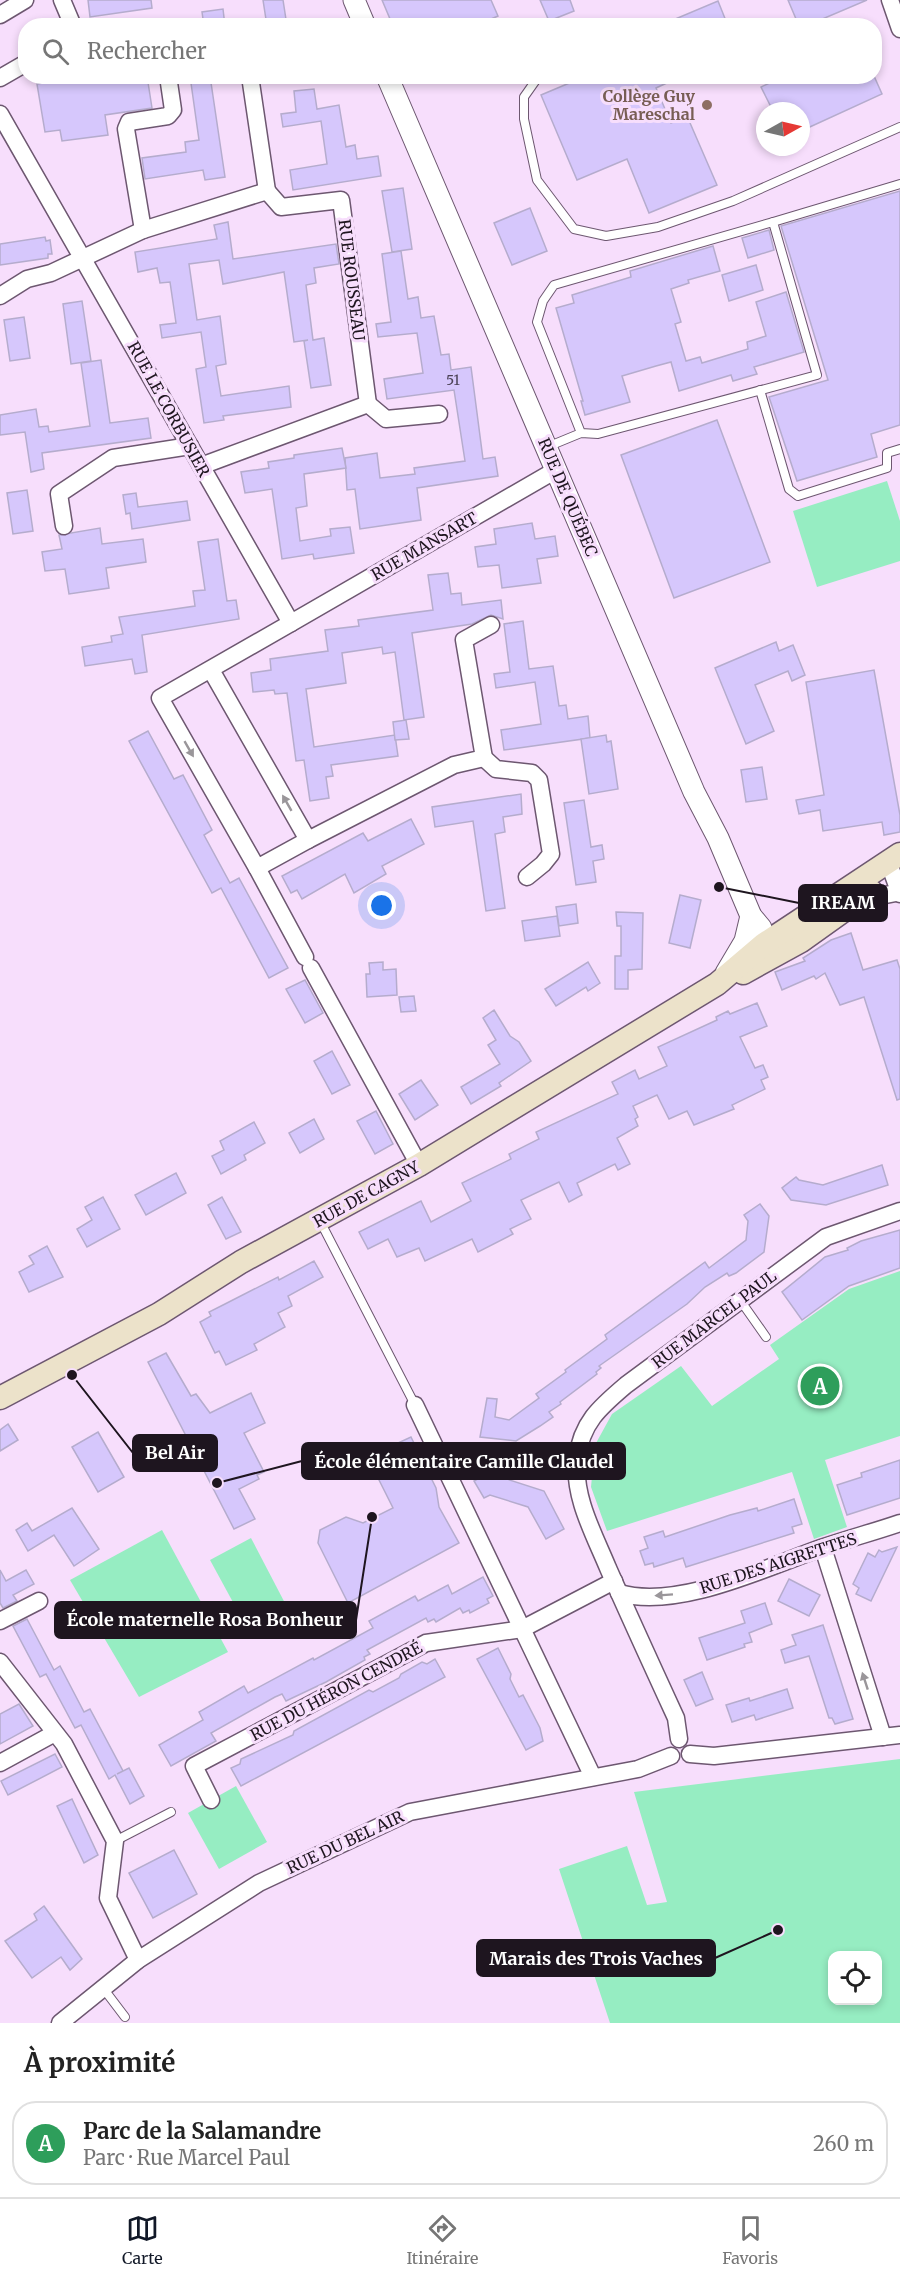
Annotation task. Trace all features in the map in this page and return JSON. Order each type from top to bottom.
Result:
[{"type":"main road","name":"RUE DE CAGNY","points":[[0,1398],[159,1314],[241,1262],[419,1165],[717,984],[763,931],[897,877]]},
{"type":"main road","name":"RUE DE CAGNY","points":[[724,977],[746,973],[757,967],[801,941],[857,901],[897,877]]},
{"type":"street","points":[[0,15],[26,0]]},
{"type":"street","points":[[62,0],[70,18]]},
{"type":"street","points":[[354,0],[362,18]]},
{"type":"street","points":[[890,0],[900,29]]},
{"type":"street","points":[[0,78],[18,68]]},
{"type":"street","points":[[143,230],[126,129],[129,122],[168,116],[173,110],[169,84]]},
{"type":"street","points":[[0,296],[27,279],[51,273],[143,230],[267,191],[251,84]]},
{"type":"street","name":"RUE DE QUÉBEC","points":[[390,84],[694,792],[763,931]]},
{"type":"street","name":"RUE LE CORBUSIER","points":[[0,114],[291,623]]},
{"type":"street","name":"RUE ROUSSEAU","points":[[267,191],[281,207],[341,200],[368,404]]},
{"type":"street","points":[[201,466],[368,404],[386,419],[439,414]]},
{"type":"street","points":[[64,526],[59,494],[113,458],[190,446]]},
{"type":"street","name":"RUE MANSART","points":[[291,623],[556,470]]},
{"type":"street","points":[[291,623],[160,698],[257,868],[419,1165]]},
{"type":"street","points":[[491,626],[464,640],[484,758],[496,770],[532,773],[539,780],[551,854],[527,877]]},
{"type":"street","points":[[211,670],[308,840]]},
{"type":"street","points":[[257,868],[454,765],[484,758]]},
{"type":"street","points":[[757,967],[763,931]]},
{"type":"street","points":[[724,977],[745,941],[763,931],[801,941]]},
{"type":"street","name":"RUE MARCEL PAUL","points":[[679,1739],[676,1718],[590,1525],[577,1474],[577,1458],[585,1431],[595,1411],[826,1237],[900,1210]]},
{"type":"street","points":[[415,1405],[593,1777]]},
{"type":"street","name":"RUE DES AIGRETTES","points":[[616,1587],[633,1597],[686,1593],[728,1582],[900,1523]]},
{"type":"street","points":[[823,1548],[883,1737]]},
{"type":"street","name":"RUE DU HÉRON CENDRÉ","points":[[211,1800],[194,1766],[426,1643],[522,1629],[616,1587]]},
{"type":"street","points":[[0,1621],[39,1601]]},
{"type":"street","points":[[0,1662],[55,1733],[115,1841],[108,1898],[138,1960]]},
{"type":"street","points":[[0,1763],[55,1733]]},
{"type":"street","points":[[690,1754],[688,1744],[679,1739],[670,1745],[671,1756],[681,1760],[690,1754],[714,1756],[900,1735]]},
{"type":"street","name":"RUE DU BEL AIR","points":[[60,2023],[138,1960],[259,1883],[410,1812],[638,1769],[671,1756]]},
{"type":"lane","points":[[533,84],[524,97],[524,119],[537,180],[574,229],[606,236],[658,227],[733,201],[900,127]]},
{"type":"lane","points":[[581,433],[537,322],[543,301],[554,285],[900,184]]},
{"type":"lane","points":[[546,448],[581,433],[598,434],[817,375],[773,222]]},
{"type":"lane","points":[[760,390],[789,489],[798,496],[887,468],[887,453],[900,449]]},
{"type":"lane","points":[[320,1220],[415,1405]]},
{"type":"lane","points":[[740,1300],[766,1337]]},
{"type":"lane","points":[[511,1462],[547,1466],[577,1474]]},
{"type":"lane","points":[[115,1841],[171,1812]]},
{"type":"lane","points":[[103,1988],[125,2018]]},
{"type":"green space","points":[[887,481],[900,521],[900,561],[817,587],[793,511]]},
{"type":"green space","points":[[900,1271],[900,1436],[825,1460],[847,1527],[814,1539],[792,1472],[607,1531],[591,1487],[595,1445],[612,1414],[681,1366],[712,1406],[779,1359],[770,1345],[849,1289]]},
{"type":"green space","points":[[162,1530],[228,1652],[139,1697],[70,1580]]},
{"type":"green space","points":[[251,1538],[287,1607],[247,1628],[210,1560]]},
{"type":"green space","points":[[900,1759],[900,2023],[610,2023],[559,1869],[627,1846],[647,1905],[667,1902],[634,1792]]},
{"type":"green space","points":[[236,1786],[267,1842],[219,1869],[188,1813]]},
{"type":"building","points":[[88,0],[151,0],[152,8],[90,17]]},
{"type":"building","points":[[263,0],[283,0],[286,18],[266,18]]},
{"type":"building","points":[[382,0],[491,0],[498,16],[493,18],[390,18]]},
{"type":"building","points":[[540,0],[570,0],[574,11],[556,18],[548,18]]},
{"type":"building","points":[[788,0],[867,0],[825,18],[796,18]]},
{"type":"building","points":[[718,1],[725,18],[678,18]]},
{"type":"building","points":[[223,9],[224,18],[203,18],[202,12]]},
{"type":"building","points":[[37,84],[148,84],[152,108],[105,115],[108,135],[62,141],[60,130],[45,132]]},
{"type":"building","points":[[191,84],[211,84],[225,177],[205,180],[203,170],[145,179],[142,158],[186,152],[185,142],[199,140]]},
{"type":"building","points":[[567,84],[665,84],[656,88],[671,123],[687,116],[717,185],[649,213],[627,159],[577,180],[541,95]]},
{"type":"building","points":[[768,84],[878,84],[882,94],[810,127],[810,102],[768,102],[761,87]]},
{"type":"building","points":[[314,89],[317,109],[339,105],[346,147],[355,145],[357,159],[378,156],[381,176],[293,190],[290,170],[327,164],[321,121],[283,127],[281,114],[296,112],[294,91]]},
{"type":"building","points":[[403,188],[412,249],[392,252],[382,191]]},
{"type":"building","points":[[900,191],[900,425],[871,434],[877,457],[797,481],[769,397],[828,380],[781,226]]},
{"type":"building","points":[[530,208],[547,251],[512,265],[494,223]]},
{"type":"building","points":[[228,222],[233,259],[336,244],[339,264],[314,268],[316,283],[306,285],[313,340],[324,338],[331,385],[311,388],[304,341],[308,340],[294,342],[284,272],[223,284],[219,260],[189,264],[197,320],[220,316],[226,364],[216,366],[221,396],[289,386],[291,407],[223,416],[224,420],[204,423],[196,369],[206,367],[201,332],[162,338],[160,325],[176,323],[170,282],[160,283],[157,268],[138,272],[135,252],[217,239],[214,225]]},
{"type":"building","points":[[769,230],[774,250],[748,258],[742,238]]},
{"type":"building","points":[[45,237],[46,241],[50,240],[52,254],[48,254],[48,258],[0,265],[0,244]]},
{"type":"building","points":[[713,246],[720,271],[688,280],[689,283],[671,289],[681,322],[675,324],[686,361],[700,357],[702,363],[748,349],[747,342],[766,336],[756,302],[786,292],[804,352],[754,367],[757,374],[733,381],[731,375],[679,391],[671,362],[656,366],[622,376],[630,402],[585,415],[556,308],[574,303],[572,295],[631,277],[630,271]]},
{"type":"building","points":[[401,251],[408,299],[418,297],[421,318],[434,316],[441,355],[449,354],[451,370],[471,367],[483,459],[495,457],[498,476],[417,488],[421,520],[360,529],[355,489],[347,490],[345,458],[377,453],[380,478],[415,474],[414,468],[465,461],[454,390],[387,399],[384,379],[423,373],[417,333],[378,337],[376,324],[391,322],[382,254]]},
{"type":"building","points":[[756,265],[763,290],[729,301],[722,275]]},
{"type":"building","points":[[82,301],[91,361],[71,364],[63,304]]},
{"type":"building","points":[[24,317],[30,358],[10,361],[4,320]]},
{"type":"building","points":[[101,360],[110,423],[148,418],[151,438],[42,453],[44,469],[31,472],[25,432],[0,435],[0,415],[36,409],[39,427],[48,426],[49,432],[90,426],[81,363]]},
{"type":"building","points":[[717,420],[770,562],[674,598],[621,455]]},
{"type":"building","points":[[342,448],[346,468],[304,474],[307,506],[296,508],[300,541],[331,536],[330,529],[350,527],[354,553],[314,559],[313,554],[282,559],[272,489],[245,493],[241,472],[269,468],[268,462],[294,458],[294,455]]},
{"type":"building","points":[[27,490],[33,531],[13,534],[7,493]]},
{"type":"building","points":[[136,493],[138,507],[187,501],[190,520],[132,529],[130,513],[126,514],[123,495]]},
{"type":"building","points":[[532,523],[535,539],[555,536],[558,556],[537,559],[541,583],[502,588],[499,565],[478,567],[475,547],[496,544],[494,529]]},
{"type":"building","points":[[100,528],[102,544],[143,539],[146,562],[106,568],[109,588],[69,594],[65,569],[45,571],[42,552],[62,549],[59,535]]},
{"type":"building","points":[[218,539],[227,601],[236,600],[239,619],[142,635],[147,672],[135,674],[132,659],[85,666],[82,647],[112,642],[111,636],[123,634],[119,617],[195,606],[193,591],[205,590],[198,542]]},
{"type":"building","points":[[448,573],[451,594],[461,593],[462,605],[501,600],[503,619],[491,615],[472,624],[412,633],[424,717],[404,720],[395,652],[383,654],[382,647],[342,653],[346,683],[306,689],[314,747],[395,735],[398,756],[331,765],[333,776],[326,777],[329,798],[310,801],[304,760],[296,761],[287,693],[275,694],[274,690],[253,692],[251,673],[271,670],[270,659],[328,651],[325,630],[359,626],[358,620],[433,610],[428,575]]},
{"type":"building","points":[[523,621],[529,669],[553,666],[559,706],[566,705],[568,719],[588,716],[590,738],[504,750],[501,730],[541,724],[535,682],[496,688],[494,674],[510,672],[504,624]]},
{"type":"building","points":[[776,642],[779,651],[793,645],[805,675],[792,681],[788,671],[755,685],[774,731],[746,744],[715,668]]},
{"type":"building","points":[[874,670],[900,815],[900,832],[884,835],[882,822],[823,831],[820,810],[799,814],[796,800],[824,795],[806,682]]},
{"type":"building","points":[[406,720],[409,739],[395,740],[393,722]]},
{"type":"building","points":[[148,731],[174,779],[183,775],[212,830],[204,835],[230,883],[239,878],[288,968],[269,978],[221,888],[212,893],[129,741]]},
{"type":"building","points":[[606,735],[607,742],[611,741],[618,789],[589,794],[581,739]]},
{"type":"building","points":[[762,767],[767,799],[746,802],[741,770]]},
{"type":"building","points":[[521,794],[522,814],[503,817],[505,832],[495,834],[505,908],[486,911],[473,821],[435,827],[432,807]]},
{"type":"building","points":[[584,800],[591,847],[602,845],[604,859],[593,861],[596,882],[576,885],[564,803]]},
{"type":"building","points":[[411,819],[424,844],[382,866],[386,874],[354,893],[345,874],[302,899],[297,890],[291,893],[282,876],[363,833],[368,841]]},
{"type":"building","points":[[680,895],[701,900],[690,948],[669,943]]},
{"type":"building","points":[[576,904],[578,923],[559,926],[556,907]]},
{"type":"building","points":[[616,912],[643,913],[642,969],[628,970],[628,989],[615,989],[615,956],[621,956],[621,926],[617,926]]},
{"type":"building","points":[[557,916],[560,936],[525,941],[522,921]]},
{"type":"building","points":[[851,933],[863,970],[897,960],[900,969],[900,1099],[897,1100],[864,997],[840,1005],[825,973],[816,979],[814,976],[782,990],[775,972],[805,961],[803,958],[831,940]]},
{"type":"building","points":[[383,962],[383,970],[396,969],[397,995],[367,997],[366,974],[370,974],[369,963]]},
{"type":"building","points":[[588,962],[600,983],[588,991],[586,987],[556,1006],[545,989]]},
{"type":"building","points":[[305,980],[323,1013],[305,1023],[286,989]]},
{"type":"building","points":[[414,996],[416,1011],[401,1012],[399,997]]},
{"type":"building","points":[[757,1003],[767,1026],[740,1037],[755,1068],[763,1065],[768,1077],[761,1080],[765,1089],[732,1105],[734,1109],[694,1125],[687,1111],[669,1119],[657,1095],[633,1106],[638,1117],[635,1119],[638,1126],[617,1138],[630,1164],[618,1170],[615,1164],[577,1183],[582,1195],[569,1202],[559,1182],[521,1200],[531,1219],[510,1229],[513,1234],[478,1252],[472,1239],[425,1261],[419,1248],[397,1257],[388,1239],[368,1249],[359,1232],[421,1201],[431,1222],[471,1201],[462,1183],[511,1159],[509,1154],[539,1139],[536,1132],[618,1094],[612,1082],[635,1070],[639,1079],[667,1066],[658,1047],[717,1020],[716,1017],[728,1011],[730,1014]]},
{"type":"building","points":[[494,1010],[510,1036],[519,1042],[531,1061],[499,1083],[501,1086],[471,1104],[461,1087],[500,1064],[488,1045],[496,1040],[483,1018]]},
{"type":"building","points":[[332,1051],[350,1085],[332,1094],[314,1061]]},
{"type":"building","points":[[421,1080],[438,1105],[415,1120],[399,1094]]},
{"type":"building","points":[[376,1111],[393,1144],[375,1154],[357,1121]]},
{"type":"building","points":[[314,1119],[324,1139],[300,1153],[289,1133]]},
{"type":"building","points":[[254,1122],[265,1143],[244,1155],[246,1160],[221,1174],[212,1156],[224,1150],[220,1141]]},
{"type":"building","points":[[882,1165],[888,1185],[826,1205],[791,1200],[782,1188],[796,1177],[799,1180],[823,1185]]},
{"type":"building","points":[[176,1173],[186,1193],[146,1215],[135,1195]]},
{"type":"building","points":[[103,1197],[120,1229],[87,1247],[77,1229],[92,1220],[85,1207]]},
{"type":"building","points":[[222,1197],[241,1232],[226,1239],[208,1205]]},
{"type":"building","points":[[760,1204],[769,1216],[764,1252],[736,1273],[729,1276],[727,1273],[705,1287],[687,1304],[599,1366],[601,1368],[596,1372],[597,1374],[549,1412],[553,1417],[540,1426],[516,1441],[480,1437],[487,1398],[497,1399],[495,1417],[509,1420],[539,1398],[536,1394],[566,1372],[565,1370],[607,1339],[605,1335],[705,1262],[709,1268],[746,1240],[748,1221],[744,1215]]},
{"type":"building","points":[[900,1230],[900,1268],[849,1286],[802,1320],[782,1292],[825,1257],[848,1250],[847,1248],[861,1241]]},
{"type":"building","points":[[47,1246],[63,1277],[29,1292],[19,1272],[34,1264],[29,1256]]},
{"type":"building","points":[[314,1261],[323,1277],[288,1296],[292,1306],[278,1313],[285,1327],[254,1344],[257,1350],[226,1365],[219,1351],[215,1353],[200,1322],[211,1316],[209,1312]]},
{"type":"building","points":[[166,1353],[191,1396],[196,1394],[210,1413],[251,1393],[265,1423],[244,1433],[264,1472],[257,1475],[259,1479],[239,1489],[255,1519],[234,1529],[148,1362]]},
{"type":"building","points":[[8,1424],[18,1440],[0,1451],[0,1430]]},
{"type":"building","points":[[98,1432],[124,1477],[98,1492],[72,1447]]},
{"type":"building","points":[[411,1437],[436,1488],[439,1507],[459,1543],[348,1603],[318,1543],[320,1530],[346,1517],[363,1523],[393,1508],[371,1464],[374,1454]]},
{"type":"building","points":[[900,1460],[900,1498],[847,1515],[837,1485],[862,1477],[861,1473]]},
{"type":"building","points":[[488,1473],[544,1491],[564,1529],[546,1539],[528,1507],[490,1495],[484,1498],[474,1481]]},
{"type":"building","points":[[794,1499],[802,1524],[792,1527],[794,1533],[686,1567],[683,1558],[654,1567],[653,1563],[645,1565],[640,1551],[648,1548],[644,1537],[663,1531],[665,1537],[730,1515],[757,1508],[758,1511]]},
{"type":"building","points":[[72,1508],[99,1549],[74,1566],[54,1535],[28,1551],[16,1530],[27,1523],[32,1531]]},
{"type":"building","points":[[897,1547],[871,1601],[856,1594],[859,1588],[853,1584],[868,1553],[875,1557],[879,1550],[882,1552]]},
{"type":"building","points":[[0,1570],[6,1581],[26,1570],[34,1584],[13,1595],[17,1601],[3,1608],[0,1603]]},
{"type":"building","points":[[483,1577],[493,1596],[487,1599],[489,1603],[470,1613],[469,1610],[463,1613],[460,1608],[436,1622],[434,1619],[428,1622],[426,1618],[367,1650],[370,1654],[364,1657],[365,1660],[326,1682],[286,1701],[282,1694],[275,1697],[211,1733],[216,1741],[171,1766],[159,1745],[203,1720],[199,1712],[244,1686],[248,1693],[313,1658],[314,1660],[373,1628],[369,1621],[415,1596],[418,1601],[448,1585],[452,1594]]},
{"type":"building","points":[[789,1579],[820,1595],[809,1616],[778,1601]]},
{"type":"building","points":[[765,1603],[772,1624],[749,1633],[752,1642],[744,1644],[745,1647],[707,1660],[699,1638],[745,1623],[741,1611]]},
{"type":"building","points":[[27,1619],[54,1670],[60,1666],[84,1712],[90,1709],[123,1771],[129,1768],[144,1796],[130,1804],[115,1775],[109,1779],[81,1725],[75,1728],[46,1674],[40,1677],[13,1626]]},
{"type":"building","points":[[823,1625],[853,1719],[835,1724],[832,1718],[829,1718],[809,1656],[785,1663],[781,1650],[796,1645],[792,1635]]},
{"type":"building","points":[[498,1648],[519,1697],[523,1695],[540,1728],[543,1741],[526,1750],[477,1659]]},
{"type":"building","points":[[435,1659],[445,1677],[241,1786],[231,1768],[240,1764],[241,1759],[293,1735],[294,1731],[369,1690],[373,1692],[399,1678],[401,1674],[422,1662],[427,1664]]},
{"type":"building","points":[[702,1672],[713,1699],[696,1706],[684,1680]]},
{"type":"building","points":[[787,1689],[793,1708],[756,1720],[754,1715],[732,1722],[726,1705],[749,1698],[750,1701]]},
{"type":"building","points":[[19,1704],[33,1726],[0,1744],[0,1714]]},
{"type":"building","points":[[55,1754],[62,1767],[8,1795],[1,1781]]},
{"type":"building","points":[[72,1799],[98,1855],[84,1863],[57,1806]]},
{"type":"building","points":[[174,1850],[197,1894],[153,1918],[129,1873]]},
{"type":"building","points":[[44,1906],[82,1959],[70,1970],[61,1957],[32,1978],[5,1941],[37,1920],[34,1914]]},
{"type":"place","name":"Collège Guy Mareschal","points":[[707,105]]},
{"type":"place","name":"IREAM","points":[[719,887]]},
{"type":"place","name":"Bel Air","points":[[72,1375]]},
{"type":"place","name":"Parc de la Salamandre","points":[[820,1386]]},
{"type":"place","name":"École élémentaire Camille Claudel","points":[[217,1483]]},
{"type":"place","name":"École maternelle Rosa Bonheur","points":[[372,1517]]},
{"type":"place","name":"Marais des Trois Vaches","points":[[778,1930]]}]
